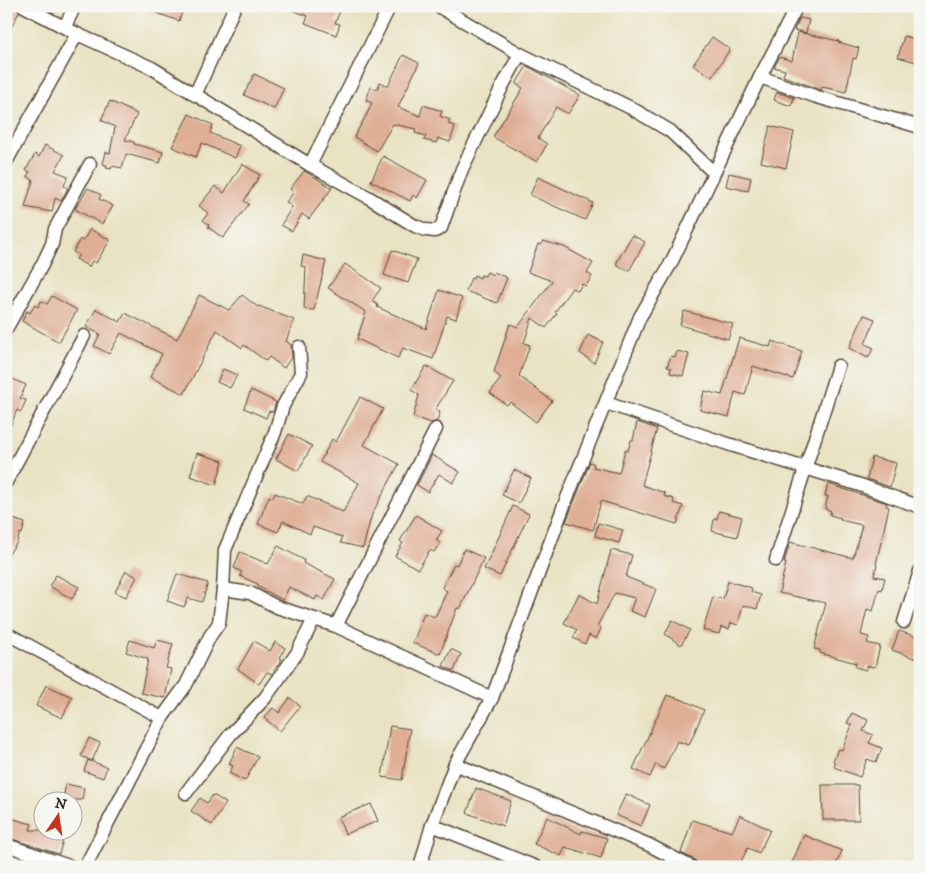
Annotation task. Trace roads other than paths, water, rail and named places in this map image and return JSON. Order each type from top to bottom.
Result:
[{"type":"street","points":[[24,6],[66,26],[77,34],[152,68],[310,165],[426,230],[441,228],[462,169],[520,54]]},
{"type":"street","points":[[66,26],[75,6]]},
{"type":"street","points":[[195,95],[235,6]]},
{"type":"street","points":[[310,165],[390,6]]},
{"type":"street","points":[[438,6],[520,54],[631,108],[670,131],[714,173]]},
{"type":"street","points":[[420,867],[432,825],[455,764],[492,698],[557,526],[640,317],[671,263],[760,77],[797,6]]},
{"type":"street","points":[[6,162],[77,34]]},
{"type":"street","points":[[760,77],[814,96],[920,127]]},
{"type":"street","points":[[6,330],[42,265],[52,244],[55,229],[90,164]]},
{"type":"street","points":[[6,482],[84,336]]},
{"type":"street","points":[[85,867],[162,718],[186,685],[219,623],[225,550],[275,432],[283,406],[301,373],[298,347]]},
{"type":"street","points":[[776,560],[838,366]]},
{"type":"street","points":[[606,403],[860,485],[920,507]]},
{"type":"street","points":[[336,626],[436,429]]},
{"type":"street","points":[[904,622],[920,571]]},
{"type":"street","points":[[223,589],[250,593],[277,607],[336,626],[492,698]]},
{"type":"street","points":[[186,793],[230,735],[265,698],[298,653],[314,620]]},
{"type":"street","points":[[6,633],[162,718]]},
{"type":"street","points":[[455,764],[649,845],[691,867]]},
{"type":"street","points":[[432,825],[536,867]]},
{"type":"street","points":[[6,846],[72,867]]}]
